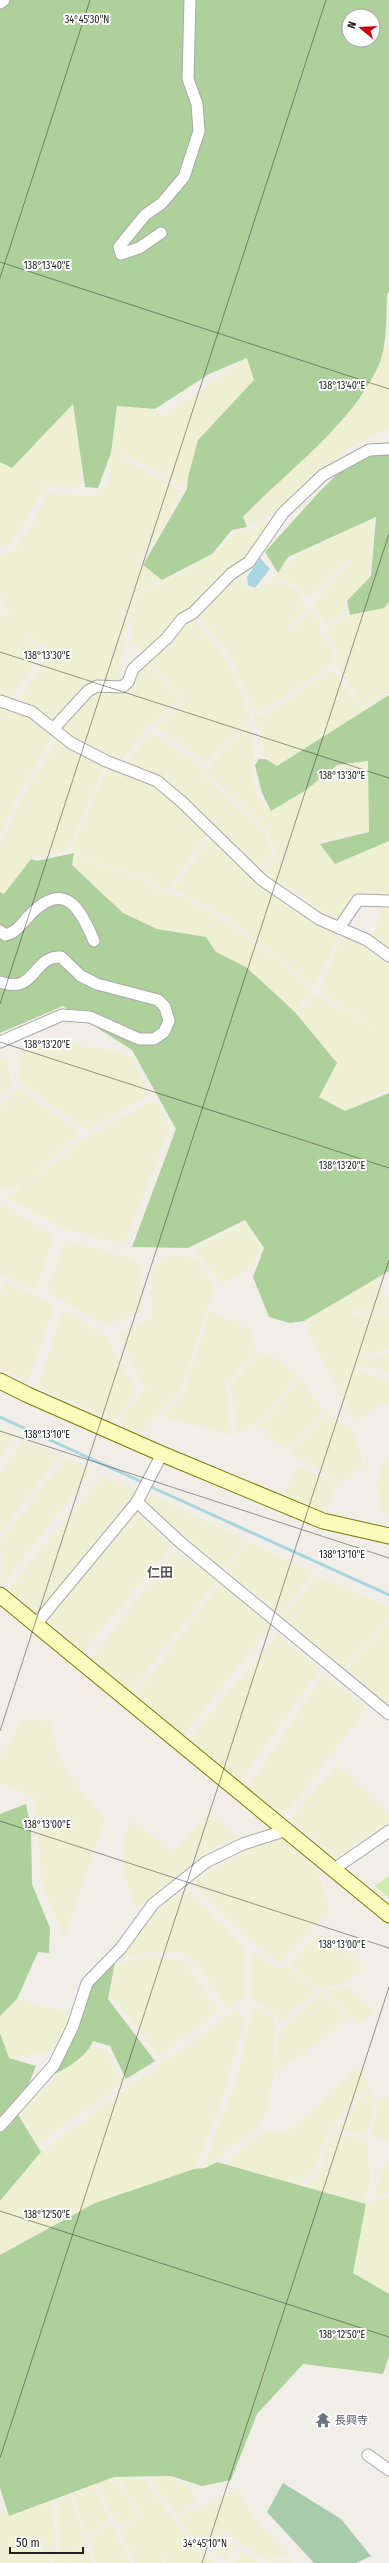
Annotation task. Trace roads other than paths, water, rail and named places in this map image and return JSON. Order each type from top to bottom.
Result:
[{"type":"street","points":[[0,3],[4,0]]},
{"type":"street","points":[[161,233],[139,248],[121,254],[119,247],[145,215],[162,203],[184,177],[199,131],[197,104],[188,79],[190,0]]},
{"type":"street","points":[[54,728],[88,691],[97,686],[122,687],[128,682],[133,669],[167,638],[182,619],[193,613],[231,574],[249,562],[283,513],[323,475],[369,450],[389,450]]},
{"type":"street","points":[[0,700],[32,712],[71,743],[99,757],[157,781],[182,802],[262,880],[319,919],[366,940],[389,956]]},
{"type":"street","points":[[0,931],[5,934],[12,934],[39,905],[51,898],[62,897],[71,901],[84,918],[94,941]]},
{"type":"street","points":[[339,928],[358,900],[389,900]]},
{"type":"street","points":[[0,982],[11,985],[26,982],[41,963],[50,957],[61,957],[81,976],[97,984],[158,1000],[165,1007],[169,1021],[164,1032],[154,1039],[139,1038],[90,1017],[62,1015],[0,1042]]},
{"type":"street","points":[[0,1381],[162,1454],[323,1520],[389,1536]]},
{"type":"street","points":[[36,1624],[137,1502],[162,1454]]},
{"type":"street","points":[[137,1502],[180,1542],[389,1714]]},
{"type":"street","points":[[0,1595],[166,1734],[287,1830],[389,1915]]},
{"type":"street","points":[[0,2126],[54,2065],[73,2026],[87,1983],[121,1948],[153,1904],[206,1862],[243,1844],[287,1830]]},
{"type":"street","points":[[334,1870],[389,1832]]},
{"type":"street","points":[[368,2455],[389,2470]]},
{"type":"water","points":[[260,558],[270,569],[255,588],[248,585],[247,577]]},
{"type":"waterway","points":[[0,1417],[144,1483]]},
{"type":"waterway","points":[[149,1486],[389,1595]]},
{"type":"place","name":"長興寺","points":[[323,2420]]},
{"type":"district","name":"仁田","points":[[160,1572]]}]
